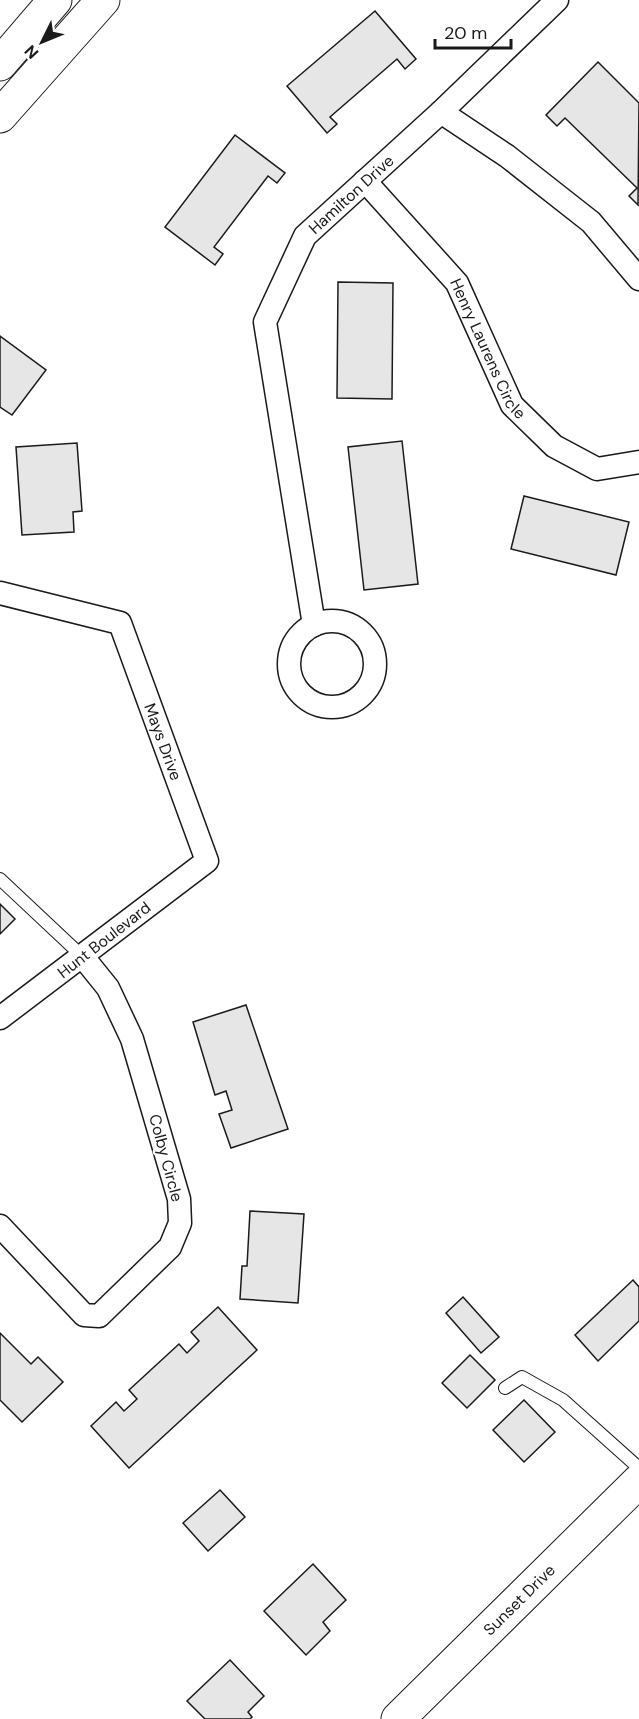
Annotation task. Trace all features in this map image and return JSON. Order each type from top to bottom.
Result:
[{"type":"main road","points":[[0,36],[31,0]]},
{"type":"main road","points":[[0,64],[55,0]]},
{"type":"main road","points":[[0,116],[103,0]]},
{"type":"main road","name":"Sunset Drive","points":[[398,1719],[639,1481]]},
{"type":"street","name":"Hamilton Drive","points":[[314,625],[266,322],[305,236],[441,112],[557,0]]},
{"type":"street","points":[[441,112],[507,156],[591,222],[639,279]]},
{"type":"street","name":"Henry Laurens Circle","points":[[365,181],[457,283],[512,405],[554,446],[597,469],[639,462]]},
{"type":"street","name":"Mays Drive","points":[[0,593],[120,623],[207,861]]},
{"type":"street","name":"Hunt Boulevard","points":[[0,1018],[207,861]]},
{"type":"street","name":"Colby Circle","points":[[0,1226],[84,1315],[99,1316],[170,1247],[180,1223],[179,1199],[132,1039],[108,988],[83,957]]},
{"type":"lane","points":[[0,879],[83,957]]},
{"type":"lane","points":[[505,1388],[522,1377],[564,1400],[639,1468]]},
{"type":"building","points":[[375,11],[416,59],[405,69],[397,59],[330,117],[337,124],[327,133],[287,86]]},
{"type":"building","points":[[598,62],[639,103],[638,205],[629,196],[637,188],[565,118],[557,126],[546,115]]},
{"type":"building","points":[[235,135],[285,173],[277,183],[268,176],[214,247],[223,254],[215,265],[165,227]]},
{"type":"building","points":[[338,282],[393,283],[392,399],[337,398]]},
{"type":"building","points":[[0,336],[46,370],[12,415],[0,407]]},
{"type":"building","points":[[402,441],[418,584],[364,590],[348,447]]},
{"type":"building","points":[[77,443],[82,511],[73,512],[74,532],[22,535],[16,447]]},
{"type":"building","points":[[524,496],[629,522],[616,575],[511,549]]},
{"type":"building","points":[[0,904],[15,919],[0,934]]},
{"type":"building","points":[[246,1005],[288,1129],[231,1148],[219,1114],[232,1110],[226,1091],[215,1095],[193,1022]]},
{"type":"building","points":[[250,1211],[304,1214],[298,1303],[240,1299],[242,1266],[247,1266]]},
{"type":"building","points":[[633,1280],[639,1287],[639,1321],[598,1361],[575,1335]]},
{"type":"building","points":[[463,1297],[499,1337],[481,1353],[446,1313]]},
{"type":"building","points":[[218,1307],[257,1350],[129,1468],[91,1426],[116,1402],[124,1411],[137,1399],[129,1390],[179,1344],[187,1353],[199,1341],[191,1332]]},
{"type":"building","points":[[0,1333],[31,1364],[38,1357],[63,1382],[22,1422],[0,1400]]},
{"type":"building","points":[[470,1355],[495,1380],[467,1408],[442,1383]]},
{"type":"building","points":[[524,1400],[555,1432],[524,1462],[493,1430]]},
{"type":"building","points":[[220,1490],[245,1517],[208,1551],[183,1523]]},
{"type":"building","points":[[313,1564],[346,1600],[323,1622],[330,1631],[306,1655],[264,1611]]},
{"type":"building","points":[[230,1660],[264,1696],[248,1712],[252,1717],[250,1719],[205,1719],[187,1701]]}]
